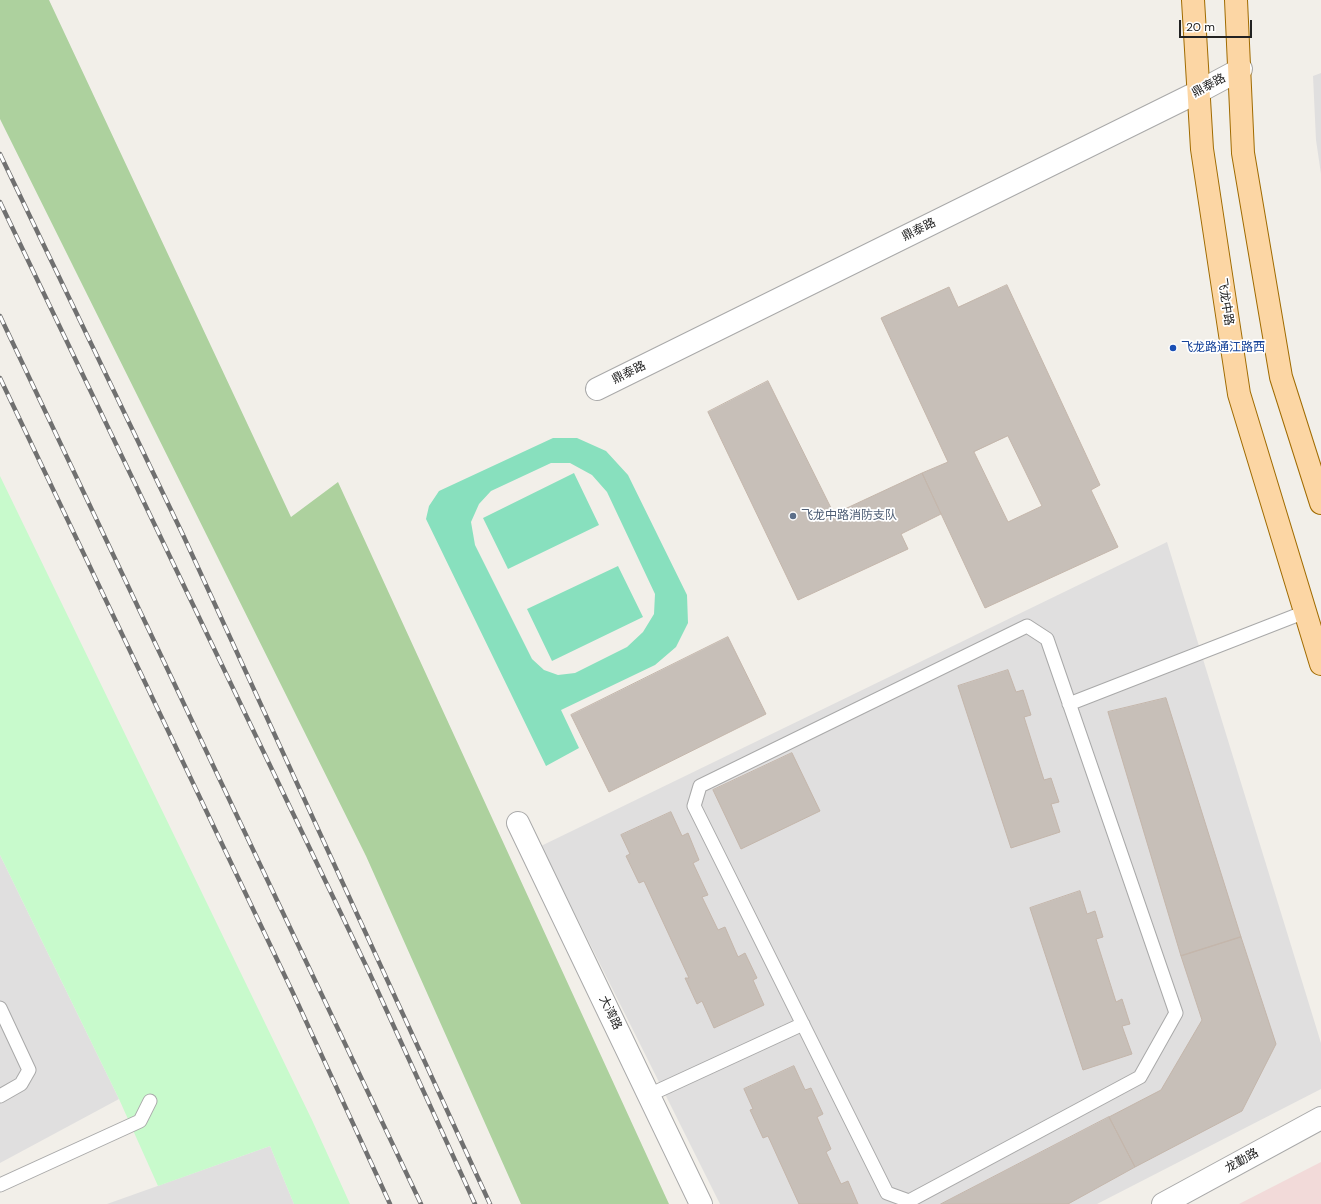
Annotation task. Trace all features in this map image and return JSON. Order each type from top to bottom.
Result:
[{"type":"main road","name":"飞龙中路","points":[[1193,0],[1202,150],[1239,394],[1321,664]]},
{"type":"main road","points":[[1236,0],[1243,153],[1280,377],[1321,503]]},
{"type":"street","name":"鼎泰路","points":[[597,389],[1198,92],[1240,69]]},
{"type":"street","name":"大湾路","points":[[518,823],[701,1204]]},
{"type":"street","name":"龙勤路","points":[[1164,1204],[1321,1118]]},
{"type":"lane","points":[[1069,704],[1305,612]]},
{"type":"lane","points":[[1027,626],[1047,639],[1176,1013],[1140,1077],[909,1201],[887,1193],[803,1024],[694,806],[700,786],[1027,626]]},
{"type":"lane","points":[[0,1008],[30,1070],[21,1084],[0,1096]]},
{"type":"lane","points":[[649,1095],[803,1024]]},
{"type":"lane","points":[[0,1185],[140,1121],[150,1101]]},
{"type":"shaded area","points":[[1321,73],[1321,174],[1316,140],[1313,76]]},
{"type":"shaded area","points":[[1167,542],[1321,1043],[1321,1089],[1097,1204],[720,1204],[541,846]]},
{"type":"shaded area","points":[[0,855],[119,1099],[0,1163]]},
{"type":"shaded area","points":[[270,1146],[294,1204],[107,1204]]},
{"type":"shaded area","points":[[1321,1162],[1321,1204],[1239,1204]]},
{"type":"green space","points":[[0,0],[49,0],[291,517],[338,482],[669,1204],[521,1204],[366,856],[0,119]]},
{"type":"green space","points":[[553,438],[577,438],[606,451],[628,475],[687,595],[688,623],[676,647],[655,665],[561,710],[579,748],[546,766],[426,519],[429,506],[439,491]],"holes":[[[551,463],[570,463],[592,475],[607,492],[655,594],[654,614],[643,632],[627,647],[575,673],[558,675],[544,670],[532,659],[475,545],[471,522],[479,504],[491,491]]]},
{"type":"green space","points":[[574,473],[599,525],[508,569],[483,518]]},
{"type":"green space","points":[[0,476],[312,1120],[350,1204],[294,1204],[270,1146],[158,1186],[119,1099],[0,855]]},
{"type":"green space","points":[[618,566],[643,617],[552,661],[527,609]]},
{"type":"building","points":[[1007,285],[1100,485],[1091,490],[1118,547],[985,608],[922,473],[948,462],[881,318],[949,287],[958,307]],"holes":[[[1008,436],[1042,506],[1008,522],[974,452]]]},
{"type":"building","points":[[768,381],[834,514],[922,473],[941,514],[901,534],[908,549],[798,600],[708,412]]},
{"type":"building","points":[[728,637],[766,714],[609,792],[571,715]]},
{"type":"building","points":[[1008,670],[1016,692],[1023,690],[1031,715],[1024,717],[1044,780],[1051,778],[1059,802],[1051,804],[1060,832],[1011,848],[958,686]]},
{"type":"building","points":[[1166,698],[1241,937],[1181,956],[1108,712]]},
{"type":"building","points":[[792,753],[820,811],[741,849],[713,790]]},
{"type":"building","points":[[671,812],[682,836],[688,833],[699,860],[693,863],[708,895],[702,897],[718,930],[725,927],[738,957],[745,953],[757,978],[753,980],[764,1005],[714,1028],[702,1001],[697,1004],[685,978],[689,978],[644,881],[639,883],[626,856],[630,854],[621,835]]},
{"type":"building","points":[[1080,891],[1087,914],[1095,911],[1103,937],[1096,939],[1116,1002],[1122,999],[1130,1024],[1122,1026],[1132,1054],[1083,1070],[1030,908]]},
{"type":"building","points":[[1241,937],[1276,1044],[1242,1111],[1135,1167],[1109,1117],[1161,1090],[1202,1020],[1181,956]]},
{"type":"building","points":[[794,1066],[805,1090],[811,1088],[823,1114],[817,1117],[831,1149],[826,1152],[841,1184],[848,1181],[858,1204],[799,1204],[768,1136],[763,1138],[750,1110],[753,1109],[744,1089]]},
{"type":"building","points":[[1109,1117],[1135,1167],[1068,1204],[941,1204]]},
{"type":"railway","points":[[0,154],[184,537],[490,1204]]},
{"type":"railway","points":[[0,202],[369,972],[475,1204]]},
{"type":"railway","points":[[0,316],[421,1204]]},
{"type":"railway","points":[[0,378],[293,993],[390,1204]]},
{"type":"place","name":"飞龙路通江路西","points":[[1173,348]]},
{"type":"place","name":"飞龙中路消防支队","points":[[793,516]]}]
